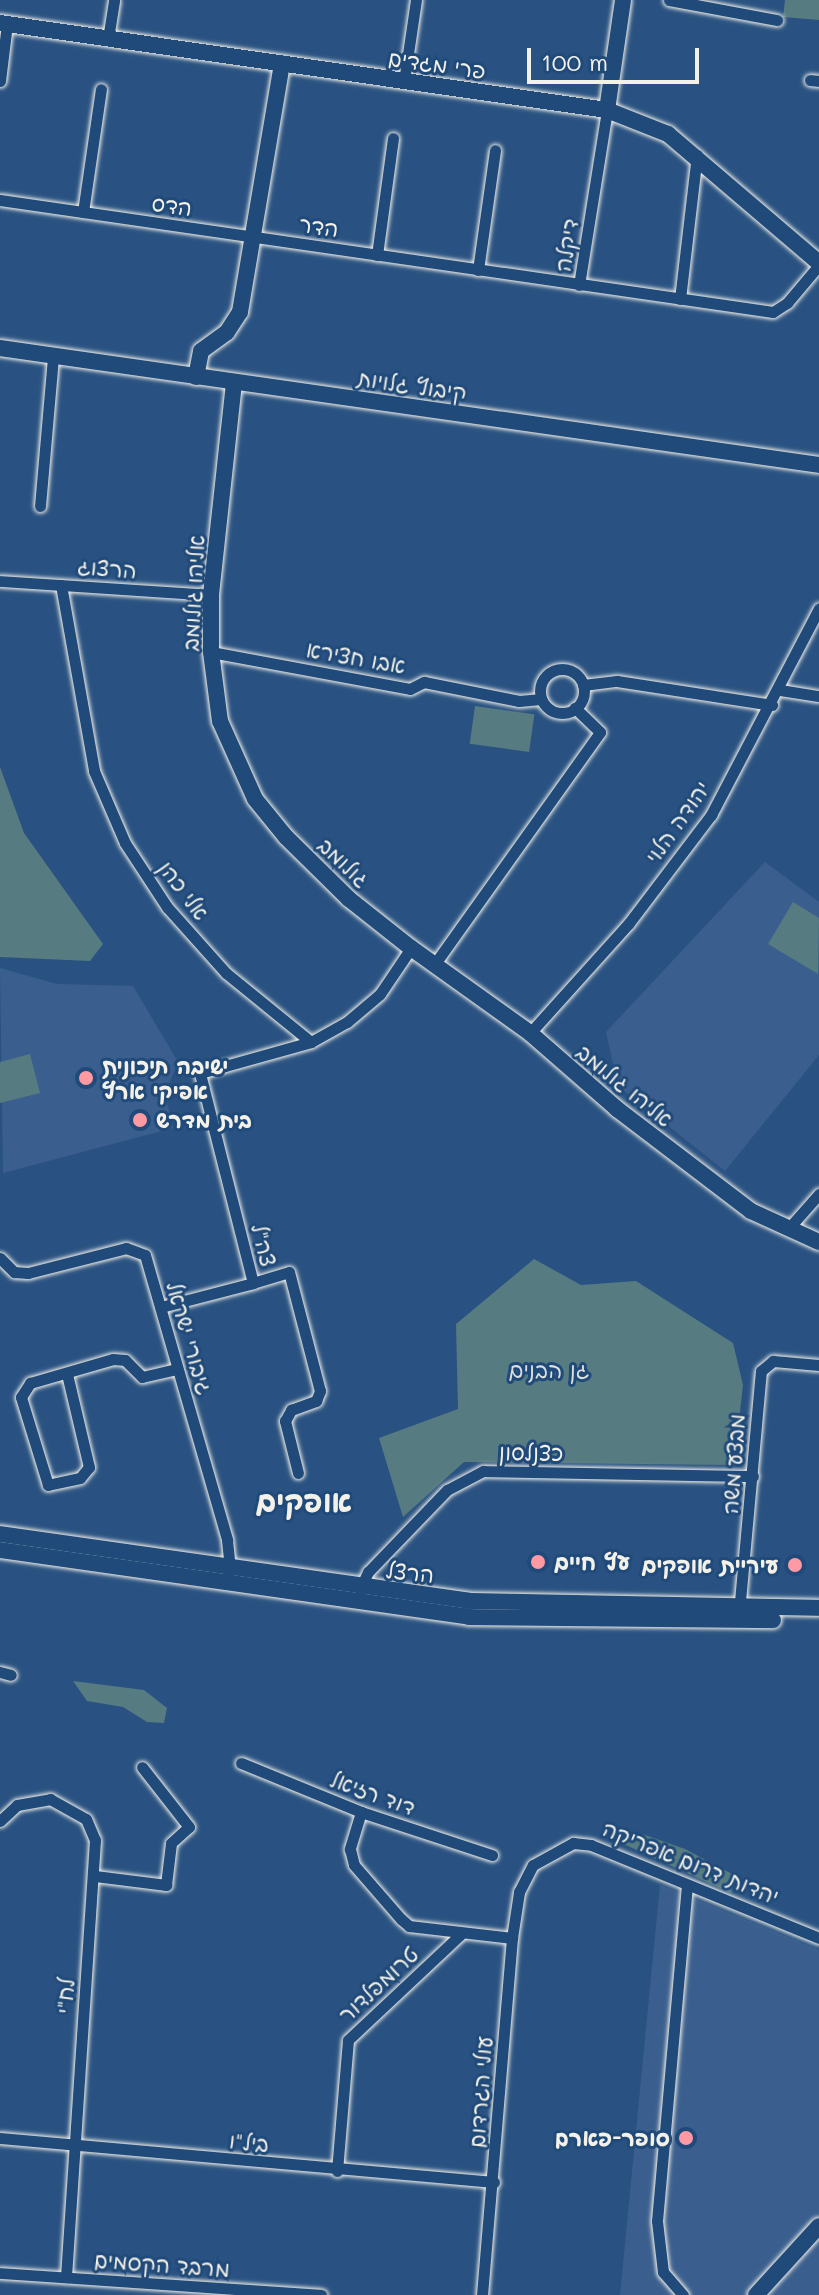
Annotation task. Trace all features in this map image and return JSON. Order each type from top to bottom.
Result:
[{"type":"street","points":[[108,39],[114,0]]},
{"type":"street","points":[[404,81],[416,0]]},
{"type":"street","points":[[607,110],[623,0]]},
{"type":"street","points":[[669,0],[725,6],[777,20]]},
{"type":"street","points":[[0,81],[3,24]]},
{"type":"street","name":"פרי מגדים","points":[[3,24],[607,110],[643,121],[697,155],[819,264]]},
{"type":"street","points":[[196,377],[205,344],[227,332],[237,319],[255,237],[282,64]]},
{"type":"street","points":[[83,212],[101,89]]},
{"type":"street","name":"דיקלה","points":[[607,110],[579,285],[773,312],[787,303],[819,264]]},
{"type":"street","points":[[377,255],[393,138]]},
{"type":"street","points":[[478,270],[495,150]]},
{"type":"street","points":[[680,299],[697,155]]},
{"type":"street","name":"הדס","points":[[0,200],[255,237]]},
{"type":"street","name":"הדר","points":[[255,237],[579,285]]},
{"type":"street","name":"קיבוץ גלויות","points":[[0,348],[819,465]]},
{"type":"street","points":[[40,506],[53,357]]},
{"type":"street","name":"אליהו גולומב","points":[[234,383],[211,595],[211,652],[220,721],[255,799]]},
{"type":"street","name":"הרצוג","points":[[0,581],[211,595]]},
{"type":"street","name":"אלי כהן","points":[[61,585],[94,771],[125,843],[167,907],[226,973],[311,1042]]},
{"type":"street","name":"יהודה הלוי","points":[[530,1033],[629,923],[711,815],[780,690],[819,608]]},
{"type":"street","name":"אבו חצירא","points":[[211,652],[410,689],[424,682],[519,701],[541,699]]},
{"type":"street","points":[[575,708],[557,713],[541,699],[544,679],[555,670],[574,673],[583,685]]},
{"type":"street","points":[[583,685],[617,681],[772,705]]},
{"type":"street","points":[[575,708],[583,685]]},
{"type":"street","points":[[780,690],[819,696]]},
{"type":"street","points":[[434,965],[600,732],[575,708]]},
{"type":"street","name":"גולומב","points":[[255,799],[286,837],[349,899],[411,948]]},
{"type":"street","points":[[311,1042],[347,1022],[380,994],[411,948]]},
{"type":"street","name":"אליהו גולומב","points":[[411,948],[530,1033],[617,1109],[751,1211],[819,1242]]},
{"type":"street","name":"צה\"ל","points":[[298,1473],[285,1421],[291,1410],[316,1401],[320,1391],[289,1272],[253,1283],[200,1073],[311,1042]]},
{"type":"street","points":[[788,1229],[819,1194]]},
{"type":"street","name":"גיבורי ישראל","points":[[0,1258],[14,1272],[28,1273],[138,1248],[145,1255],[227,1540],[230,1577]]},
{"type":"street","points":[[161,1307],[253,1283]]},
{"type":"street","points":[[67,1374],[89,1467],[80,1478],[48,1485],[21,1397],[30,1383],[113,1359],[125,1360],[142,1377],[177,1369]]},
{"type":"street","name":"מבצע משה","points":[[739,1615],[761,1371],[773,1361],[819,1365]]},
{"type":"street","name":"כצנלסון","points":[[360,1589],[368,1572],[447,1490],[483,1471],[753,1476]]},
{"type":"street","name":"הרצל","points":[[0,1534],[469,1617],[739,1615],[819,1608]]},
{"type":"street","name":"הרצל","points":[[0,1550],[468,1601],[819,1619]]},
{"type":"street","name":"דוד רזיאל","points":[[241,1763],[361,1812],[492,1855]]},
{"type":"street","points":[[95,1876],[166,1885],[171,1843],[189,1827],[142,1767]]},
{"type":"street","name":"לח\"י","points":[[0,1821],[17,1805],[34,1799],[69,1805],[93,1829],[95,1876],[73,2145],[66,2277]]},
{"type":"street","points":[[361,1812],[350,1849],[354,1865],[409,1926],[512,1938]]},
{"type":"street","name":"יהדות דרום אפריקה","points":[[519,1892],[533,1865],[573,1843],[591,1845],[819,1938]]},
{"type":"street","points":[[683,2295],[663,2272],[657,2221],[687,1886]]},
{"type":"street","name":"עולי הגרדום","points":[[482,2295],[494,2182],[512,1938],[519,1892]]},
{"type":"street","name":"טרומפלדור","points":[[337,2171],[348,2040],[462,1933]]},
{"type":"street","name":"ביל\"ו","points":[[0,2138],[337,2171],[494,2182]]},
{"type":"street","points":[[756,2295],[819,2226]]},
{"type":"street","name":"מרבד הקסמים","points":[[0,2273],[321,2295]]},
{"type":"shaded area","points":[[765,862],[819,902],[819,1055],[725,1171],[618,1086],[606,1032]]},
{"type":"shaded area","name":"ישיבה תיכונית אפיקי ארץ","points":[[0,968],[57,984],[133,986],[178,1062],[165,1094],[173,1128],[3,1173]]},
{"type":"shaded area","points":[[660,1885],[819,1950],[819,2295],[620,2295]]},
{"type":"green space","points":[[785,0],[819,0],[819,20],[783,17]]},
{"type":"green space","points":[[475,706],[534,714],[529,752],[470,744]]},
{"type":"green space","points":[[0,767],[24,833],[103,944],[90,961],[0,957]]},
{"type":"green space","points":[[793,902],[819,918],[818,974],[768,944]]},
{"type":"green space","points":[[30,1054],[40,1093],[0,1103],[0,1062]]},
{"type":"green space","name":"גן הבנים","points":[[534,1259],[581,1285],[636,1281],[733,1343],[743,1385],[734,1465],[464,1462],[403,1517],[379,1438],[458,1409],[456,1324]]},
{"type":"green space","points":[[73,1681],[144,1690],[167,1708],[164,1723],[147,1722],[123,1707],[87,1701]]},
{"type":"green space","points":[[622,1834],[642,1834],[685,1849],[736,1876],[731,1893],[619,1842]]},
{"type":"place","name":"ישיבה תיכונית אפיקי ארץ","points":[[86,1078]]},
{"type":"place","name":"בית מדרש","points":[[140,1120]]},
{"type":"place","name":"עץ חיים","points":[[538,1562]]},
{"type":"place","name":"עיריית אופקים","points":[[795,1565]]},
{"type":"place","name":"סופר-פארם","points":[[686,2138]]},
{"type":"district","name":"אופקים","points":[[304,1500]]}]
